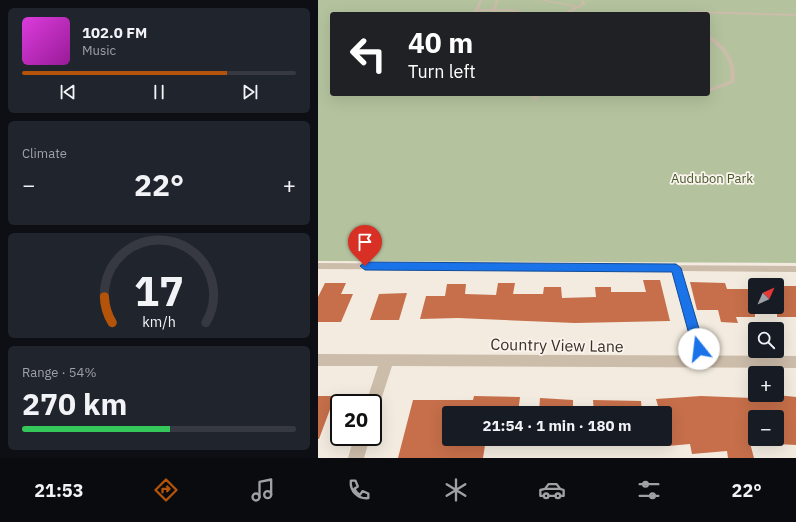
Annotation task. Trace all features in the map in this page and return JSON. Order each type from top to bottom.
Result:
[{"type":"street","name":"Country View Lane","points":[[318,360],[703,363],[796,362]]},
{"type":"street","points":[[376,394],[387,360]]},
{"type":"street","points":[[356,458],[359,446]]},
{"type":"lane","points":[[481,0],[477,10],[494,12],[497,0]]},
{"type":"lane","points":[[540,0],[578,7]]},
{"type":"lane","points":[[552,2],[557,0]]},
{"type":"lane","points":[[568,12],[584,4],[582,0]]},
{"type":"lane","points":[[710,13],[796,15]]},
{"type":"lane","points":[[710,38],[724,49],[734,69],[732,82],[710,90]]},
{"type":"lane","points":[[533,96],[536,99]]},
{"type":"lane","points":[[318,266],[796,269]]},
{"type":"lane","points":[[676,268],[703,363]]},
{"type":"green space","name":"Audubon Park","points":[[318,0],[796,0],[796,263],[318,261]]},
{"type":"building","points":[[643,280],[660,280],[670,321],[575,323],[458,318],[420,319],[426,296],[445,296],[447,284],[466,284],[465,294],[496,295],[498,283],[515,283],[513,294],[543,294],[544,287],[561,287],[562,298],[596,297],[595,287],[611,287],[611,292],[646,292]]},
{"type":"building","points":[[690,282],[725,283],[727,289],[748,289],[748,314],[755,314],[755,317],[736,317],[738,323],[721,322],[718,310],[697,310]]},
{"type":"building","points":[[325,283],[346,283],[341,294],[353,294],[341,322],[318,322],[318,297]]},
{"type":"building","points":[[784,286],[796,286],[796,317],[777,317],[777,314],[784,314]]},
{"type":"building","points":[[407,293],[399,320],[370,320],[379,294]]},
{"type":"building","points":[[318,396],[330,396],[330,409],[318,439]]},
{"type":"building","points":[[474,396],[520,397],[519,406],[442,406],[442,446],[485,446],[483,458],[398,458],[413,400],[473,400]]},
{"type":"building","points":[[701,396],[748,398],[748,402],[784,402],[784,396],[796,397],[796,445],[784,444],[784,410],[748,410],[748,446],[751,446],[754,458],[728,458],[727,451],[692,454],[690,444],[672,446],[672,406],[658,406],[656,399]]},
{"type":"building","points":[[540,398],[573,400],[573,406],[539,406]]},
{"type":"building","points":[[593,400],[641,401],[641,406],[593,406]]},
{"type":"route","points":[[365,266],[676,268],[699,349]]}]
